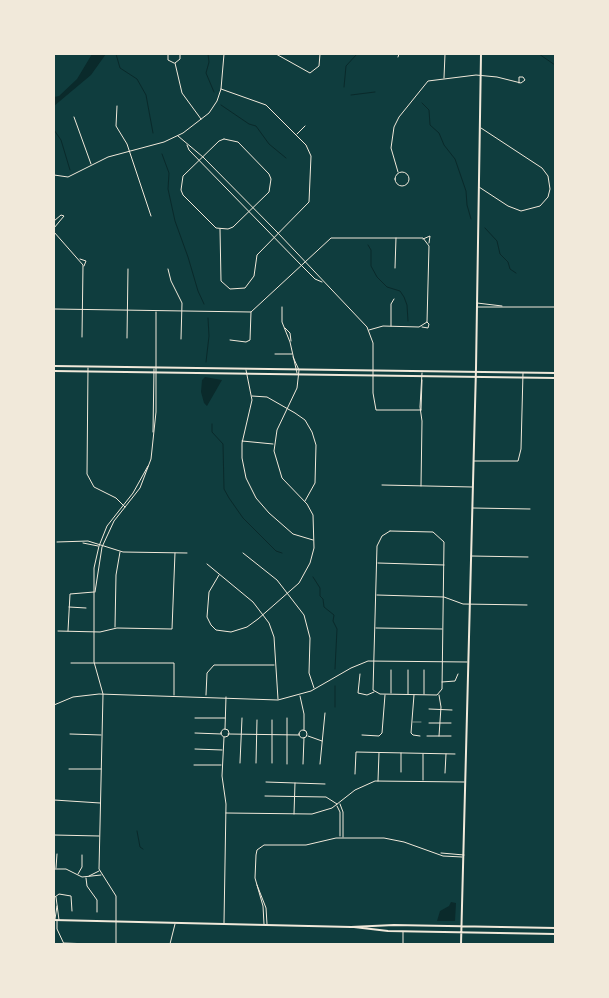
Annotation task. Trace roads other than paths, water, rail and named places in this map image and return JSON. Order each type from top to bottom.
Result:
[{"type":"street","points":[[168,54],[168,60],[175,63]]},
{"type":"street","points":[[175,63],[180,59],[180,54]]},
{"type":"street","points":[[54,174],[68,177],[92,165],[178,136],[215,106],[221,89],[224,54]]},
{"type":"street","points":[[276,54],[307,72],[317,69],[320,54]]},
{"type":"street","points":[[444,54],[444,79]]},
{"type":"street","points":[[461,944],[476,372],[481,54]]},
{"type":"street","points":[[175,63],[182,93],[201,119]]},
{"type":"street","points":[[398,172],[408,175],[408,182],[404,186],[397,184],[395,180],[398,172],[391,148],[392,133],[397,121],[428,81],[480,76],[519,82]]},
{"type":"street","points":[[220,229],[220,279],[230,289],[243,289],[252,281],[255,274],[257,255],[306,207],[310,200],[310,153],[296,135],[266,105],[221,89]]},
{"type":"street","points":[[117,106],[116,126],[127,144],[151,216]]},
{"type":"street","points":[[74,117],[92,165]]},
{"type":"street","points":[[296,135],[305,126]]},
{"type":"street","points":[[479,187],[508,206],[521,211],[540,206],[548,197],[550,189],[548,176],[542,168],[480,127]]},
{"type":"street","points":[[178,136],[203,157],[278,233],[369,330],[373,343],[374,397],[377,411],[421,410]]},
{"type":"street","points":[[222,139],[234,140],[271,177],[270,190],[232,228],[216,228],[181,192],[182,178],[203,157],[222,139]]},
{"type":"street","points":[[187,144],[189,150],[199,161],[301,265],[315,279],[324,283]]},
{"type":"street","points":[[54,221],[60,215],[64,216],[54,228]]},
{"type":"street","points":[[54,232],[80,259],[83,267],[82,338]]},
{"type":"street","points":[[54,309],[251,312],[326,241],[334,237],[423,239],[430,236],[428,244],[427,322],[430,324],[428,328],[421,326],[391,326],[376,327],[369,330]]},
{"type":"street","points":[[395,268],[396,237]]},
{"type":"street","points":[[423,239],[428,244]]},
{"type":"street","points":[[127,338],[128,269]]},
{"type":"street","points":[[168,269],[171,281],[181,300],[181,339]]},
{"type":"street","points":[[391,326],[391,304],[394,299]]},
{"type":"street","points":[[477,305],[555,307]]},
{"type":"street","points":[[219,576],[209,592],[207,617],[214,628],[226,632],[247,627],[289,593],[303,578],[312,558],[314,540],[313,515],[304,501],[289,487],[279,473],[274,457],[274,444],[279,425],[295,393],[298,372],[290,342],[290,333],[284,328],[282,322],[282,307]]},
{"type":"street","points":[[95,592],[102,547],[114,521],[140,488],[148,466],[154,436],[156,311]]},
{"type":"street","points":[[230,340],[246,342],[250,340],[251,312]]},
{"type":"street","points":[[421,326],[427,322]]},
{"type":"street","points":[[275,354],[293,356]]},
{"type":"street","points":[[54,366],[555,378]]},
{"type":"street","points":[[88,367],[87,474],[94,487],[125,507]]},
{"type":"street","points":[[246,370],[251,405],[242,441],[244,471],[260,503],[293,534],[314,540]]},
{"type":"street","points":[[54,371],[246,374],[373,371],[555,373]]},
{"type":"street","points":[[421,486],[422,372]]},
{"type":"street","points":[[473,461],[518,461],[521,449],[523,373]]},
{"type":"street","points":[[251,396],[267,397],[305,420],[315,440],[315,482],[304,501]]},
{"type":"street","points":[[242,441],[274,444]]},
{"type":"street","points":[[116,944],[116,896],[100,871],[103,694],[94,662],[94,568],[99,546],[110,521],[133,494],[148,466]]},
{"type":"street","points":[[382,485],[473,487]]},
{"type":"street","points":[[472,508],[530,509]]},
{"type":"street","points":[[360,674],[358,693],[367,696],[375,692],[408,695],[438,694],[442,689],[444,542],[438,535],[429,532],[393,531],[384,534],[378,541],[373,688],[375,692]]},
{"type":"street","points":[[56,542],[88,541],[120,552],[187,553]]},
{"type":"street","points":[[115,628],[116,575],[120,552]]},
{"type":"street","points":[[58,631],[94,632],[115,628],[172,629],[175,553]]},
{"type":"street","points":[[244,553],[271,575],[289,593],[301,610],[308,626],[309,672],[315,689]]},
{"type":"street","points":[[471,556],[528,557]]},
{"type":"street","points":[[377,563],[444,564]]},
{"type":"street","points":[[207,564],[264,614],[273,632],[278,700]]},
{"type":"street","points":[[68,632],[69,596],[72,593],[95,592]]},
{"type":"street","points":[[376,596],[444,597],[470,604],[527,605]]},
{"type":"street","points":[[69,608],[86,608]]},
{"type":"street","points":[[375,628],[443,629]]},
{"type":"street","points":[[54,705],[73,697],[103,694],[226,696],[278,700],[315,689],[351,668],[374,660],[468,662]]},
{"type":"street","points":[[71,663],[174,663],[174,696]]},
{"type":"street","points":[[206,696],[207,673],[214,665],[275,665]]},
{"type":"street","points":[[391,670],[391,694]]},
{"type":"street","points":[[408,670],[408,695]]},
{"type":"street","points":[[424,670],[424,695]]},
{"type":"street","points":[[442,682],[454,682],[458,674]]},
{"type":"street","points":[[362,735],[379,736],[382,733],[386,694]]},
{"type":"street","points":[[438,694],[441,709],[439,736]]},
{"type":"street","points":[[300,695],[304,714],[304,730],[307,736],[322,740]]},
{"type":"street","points":[[414,695],[411,734],[420,736]]},
{"type":"street","points":[[221,734],[225,729],[226,696]]},
{"type":"street","points":[[429,710],[452,710]]},
{"type":"street","points":[[320,764],[325,714]]},
{"type":"street","points":[[195,718],[226,718]]},
{"type":"street","points":[[240,763],[242,718]]},
{"type":"street","points":[[287,718],[287,764]]},
{"type":"street","points":[[256,763],[257,720]]},
{"type":"street","points":[[272,720],[272,763]]},
{"type":"street","points":[[429,723],[451,723]]},
{"type":"street","points":[[225,729],[228,734]]},
{"type":"street","points":[[300,735],[304,730]]},
{"type":"street","points":[[70,734],[102,735]]},
{"type":"street","points":[[195,734],[221,734],[224,737]]},
{"type":"street","points":[[224,924],[226,813],[222,750],[224,737],[228,734],[241,734],[300,735],[304,738]]},
{"type":"street","points":[[427,736],[451,736]]},
{"type":"street","points":[[303,764],[304,738]]},
{"type":"street","points":[[195,749],[222,750]]},
{"type":"street","points":[[355,774],[356,752],[455,754]]},
{"type":"street","points":[[378,781],[379,752]]},
{"type":"street","points":[[401,752],[401,772]]},
{"type":"street","points":[[423,781],[424,753]]},
{"type":"street","points":[[445,773],[446,753]]},
{"type":"street","points":[[194,765],[222,765]]},
{"type":"street","points":[[69,769],[101,769]]},
{"type":"street","points":[[226,813],[317,814],[338,805],[364,785],[378,781],[465,782]]},
{"type":"street","points":[[266,782],[325,784]]},
{"type":"street","points":[[294,814],[295,783]]},
{"type":"street","points":[[265,796],[330,798],[343,812],[343,838]]},
{"type":"street","points":[[54,800],[100,803]]},
{"type":"street","points":[[338,805],[340,812],[340,838]]},
{"type":"street","points":[[54,835],[100,836]]},
{"type":"street","points":[[264,925],[263,906],[257,885],[256,855],[260,847],[306,845],[340,838],[393,839],[440,854],[464,856]]},
{"type":"street","points":[[57,854],[55,869],[66,869],[87,877],[102,875]]},
{"type":"street","points":[[78,875],[82,867],[82,855]]},
{"type":"street","points":[[87,877],[100,871]]},
{"type":"street","points":[[87,877],[87,884],[97,900],[97,912]]},
{"type":"street","points":[[257,885],[265,903],[267,925]]},
{"type":"street","points":[[72,911],[71,896],[59,894],[55,896],[57,905],[56,920],[64,944],[90,944]]},
{"type":"street","points":[[56,920],[351,927],[462,926],[555,928]]},
{"type":"street","points":[[170,944],[175,923]]},
{"type":"street","points":[[351,927],[404,931],[555,934]]},
{"type":"street","points":[[403,944],[404,931]]},
{"type":"lane","points":[[411,722],[421,722]]},
{"type":"water","points":[[92,54],[106,54],[91,75],[54,106],[54,97],[59,96],[77,79]]},
{"type":"water","points":[[205,377],[222,380],[207,406],[204,403],[201,392],[202,380]]},
{"type":"water","points":[[451,902],[456,903],[455,921],[437,921],[440,911],[449,906]]},
{"type":"waterway","points":[[116,54],[120,68],[137,79],[146,95],[153,133]]},
{"type":"waterway","points":[[208,54],[209,62],[206,73],[214,92]]},
{"type":"waterway","points":[[344,87],[346,66],[357,54]]},
{"type":"waterway","points":[[539,54],[555,65]]},
{"type":"waterway","points":[[351,95],[375,92]]},
{"type":"waterway","points":[[422,103],[429,110],[430,125],[439,133],[444,145],[455,159],[466,191],[471,219]]},
{"type":"waterway","points":[[221,105],[249,124],[256,126],[269,144],[286,158]]},
{"type":"waterway","points":[[54,130],[61,140],[70,170]]},
{"type":"waterway","points":[[162,154],[169,173],[168,189],[175,221],[204,304]]},
{"type":"waterway","points":[[485,228],[497,241],[500,254],[508,262],[510,269],[516,273]]},
{"type":"waterway","points":[[368,245],[371,250],[371,266],[377,277],[387,287],[400,291],[404,297],[407,305],[408,321]]},
{"type":"waterway","points":[[206,362],[209,336],[208,318]]},
{"type":"waterway","points":[[212,424],[212,432],[223,444],[224,489],[243,518],[276,551],[282,553]]},
{"type":"waterway","points":[[313,577],[320,588],[320,596],[323,599],[324,607],[334,615],[333,621],[337,629],[335,669]]},
{"type":"waterway","points":[[335,686],[335,707]]},
{"type":"waterway","points":[[137,831],[140,847],[143,849]]}]
